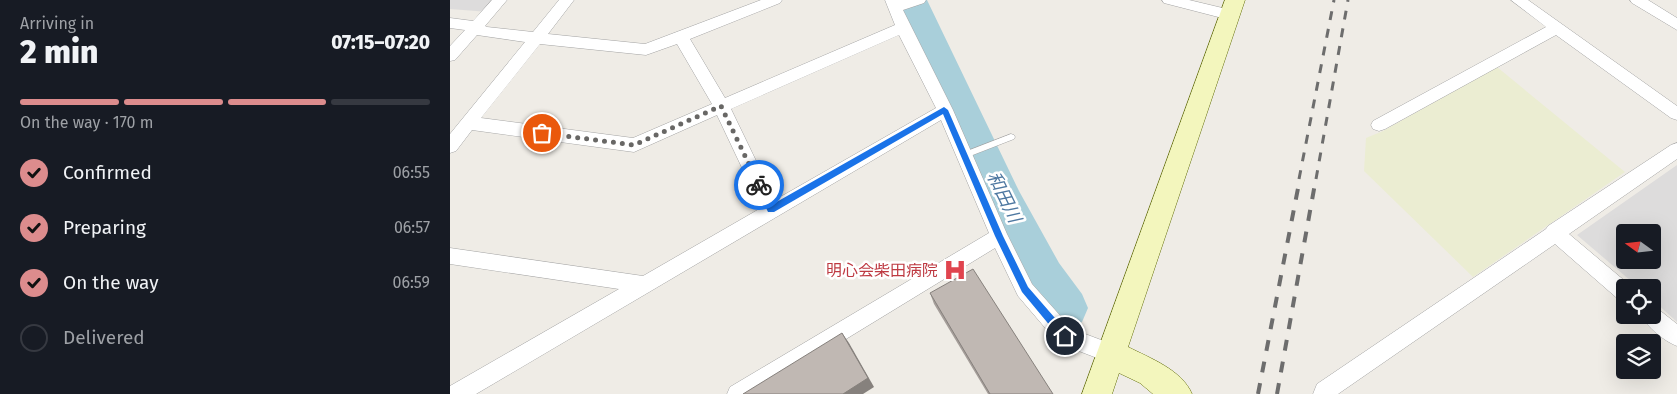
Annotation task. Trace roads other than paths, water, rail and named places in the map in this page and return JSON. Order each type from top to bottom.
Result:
[{"type":"street","points":[[450,56],[500,0]]},
{"type":"street","points":[[450,146],[567,0]]},
{"type":"street","points":[[450,23],[476,26],[483,32],[646,50],[775,0]]},
{"type":"street","points":[[920,0],[896,4],[903,27],[968,154],[999,236],[1025,290],[1065,336],[1110,353],[1150,374],[1177,394]]},
{"type":"street","points":[[1097,394],[1232,8],[1169,0]]},
{"type":"street","points":[[1518,0],[1677,114]]},
{"type":"street","points":[[1637,0],[1677,25]]},
{"type":"street","points":[[468,123],[634,145],[903,27]]},
{"type":"street","points":[[1379,125],[1557,28]]},
{"type":"street","points":[[681,37],[721,106],[771,209]]},
{"type":"street","points":[[456,394],[642,284],[944,110]]},
{"type":"street","points":[[1323,394],[1324,391],[1554,232],[1677,150]]},
{"type":"street","points":[[1554,232],[1616,285]]},
{"type":"street","points":[[736,394],[999,236]]},
{"type":"street","points":[[450,256],[642,284]]},
{"type":"street","points":[[1661,323],[1677,337]]},
{"type":"lane","points":[[968,154],[1011,137]]},
{"type":"waterway","name":"和田川","points":[[911,0],[1004,200],[1044,276],[1067,308]]},
{"type":"railway","points":[[1299,179],[1334,0]]},
{"type":"railway","points":[[1316,179],[1348,0]]},
{"type":"railway","points":[[1258,394],[1300,178]]},
{"type":"railway","points":[[1277,394],[1316,178]]},
{"type":"place","name":"明心会柴田病院","points":[[955,270]]}]
